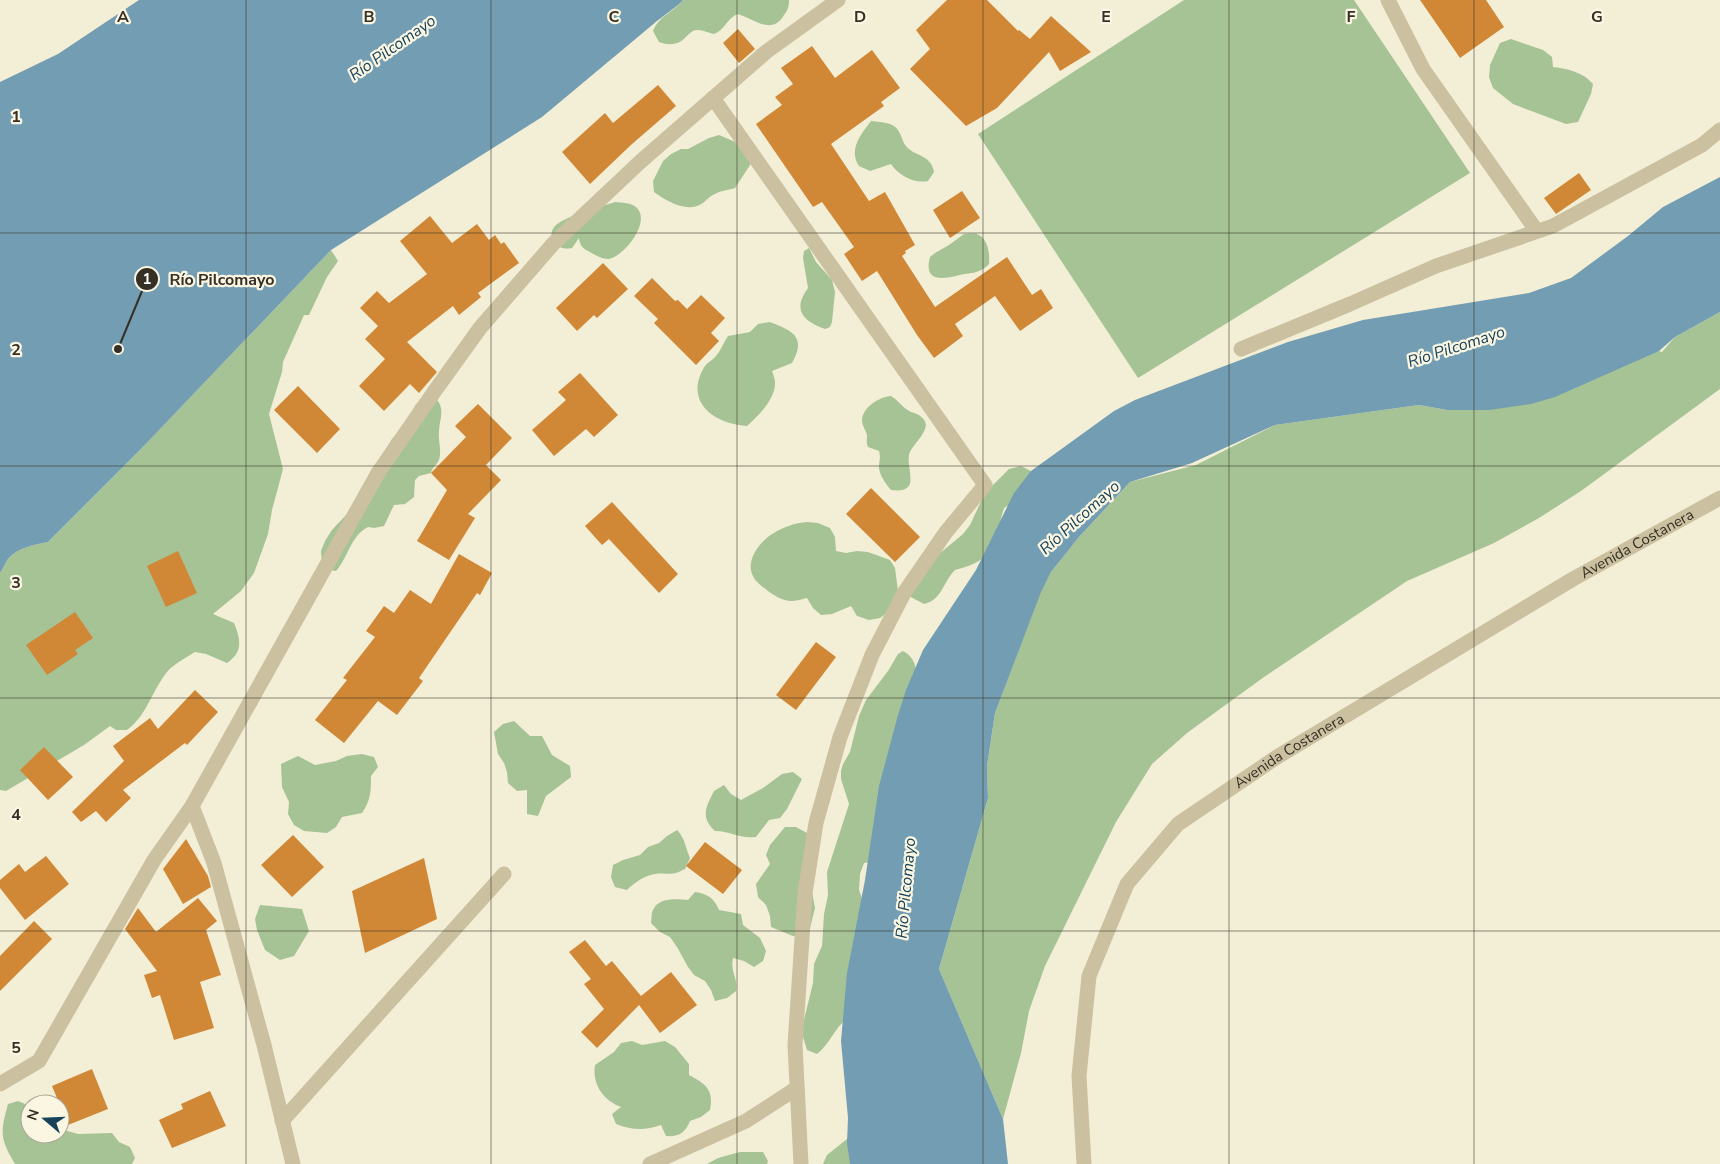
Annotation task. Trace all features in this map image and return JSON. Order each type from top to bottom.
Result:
[{"type":"street","points":[[0,1084],[39,1062],[154,860],[192,806],[378,473],[480,328],[552,244],[640,162],[766,52],[838,0]]},
{"type":"street","points":[[1388,0],[1423,69],[1536,230]]},
{"type":"street","points":[[713,98],[985,485],[946,532],[904,593],[872,655],[840,737],[816,823],[805,893],[795,1045],[802,1164]]},
{"type":"street","points":[[1241,349],[1436,266],[1536,230],[1553,226],[1702,145],[1720,130]]},
{"type":"street","name":"Avenida Costanera","points":[[1084,1164],[1079,1076],[1089,976],[1127,884],[1178,824],[1277,757],[1531,604],[1720,498]]},
{"type":"street","points":[[192,806],[214,863],[264,1045],[293,1164]]},
{"type":"street","points":[[282,1121],[504,874]]},
{"type":"street","points":[[650,1164],[746,1122],[797,1088]]},
{"type":"green space","points":[[683,0],[789,0],[786,11],[779,21],[774,24],[762,24],[738,14],[714,34],[698,30],[674,44],[659,42],[653,31],[662,18]]},
{"type":"green space","points":[[1184,0],[1354,0],[1470,173],[1138,378],[978,134]]},
{"type":"green space","points":[[1511,39],[1543,50],[1552,57],[1553,67],[1580,74],[1593,84],[1591,94],[1578,122],[1566,124],[1513,104],[1493,88],[1489,77],[1490,65],[1500,43]]},
{"type":"green space","points":[[871,121],[894,126],[910,150],[930,162],[934,172],[928,181],[923,182],[907,178],[891,164],[870,171],[859,166],[856,160],[855,148]]},
{"type":"green space","points":[[719,135],[740,144],[752,162],[735,188],[715,194],[702,204],[692,207],[674,204],[654,192],[653,181],[663,161],[681,149],[688,149]]},
{"type":"green space","points":[[615,202],[635,206],[640,214],[641,222],[628,246],[614,257],[608,259],[601,258],[585,250],[579,238],[572,248],[569,249],[561,247],[552,241],[553,229],[560,222],[583,212]]},
{"type":"green space","points":[[964,234],[977,234],[984,239],[989,251],[989,264],[974,273],[944,278],[934,277],[929,270],[930,257]]},
{"type":"green space","points":[[809,248],[816,262],[832,280],[835,292],[832,322],[830,327],[825,329],[806,318],[802,314],[801,309],[803,296],[808,288],[803,258],[804,251]]},
{"type":"green space","points":[[331,250],[338,261],[327,277],[309,315],[304,315],[283,362],[282,372],[269,414],[283,469],[268,534],[254,573],[241,591],[213,614],[234,623],[239,640],[236,654],[227,663],[206,654],[195,652],[178,662],[167,672],[144,712],[127,730],[116,730],[110,726],[84,745],[6,791],[0,790],[0,573],[7,561],[21,549],[48,542],[141,449]]},
{"type":"green space","points":[[1720,312],[1720,389],[1581,491],[1539,518],[1494,543],[1407,581],[1264,677],[1187,733],[1152,764],[1116,822],[1045,966],[1029,1011],[1021,1053],[1003,1119],[939,969],[988,798],[987,766],[995,713],[1040,592],[1051,572],[1079,537],[1130,482],[1196,465],[1275,425],[1419,405],[1447,410],[1659,351],[1662,352],[1675,337]]},
{"type":"green space","points":[[770,322],[785,328],[795,336],[798,346],[792,363],[772,371],[775,381],[773,395],[761,412],[747,426],[723,421],[705,408],[700,400],[698,390],[699,379],[705,366],[716,356],[728,336],[750,332],[758,324]]},
{"type":"green space","points":[[891,396],[909,411],[919,415],[926,425],[922,436],[909,455],[910,485],[901,490],[891,490],[884,480],[879,468],[879,451],[868,447],[867,435],[862,422],[863,415],[868,407],[882,398]]},
{"type":"green space","points":[[433,398],[438,401],[441,409],[438,462],[431,473],[419,476],[415,480],[414,497],[405,504],[394,505],[384,526],[368,527],[362,531],[336,571],[330,570],[322,562],[321,551],[325,541],[346,515],[392,439],[408,420],[416,404]]},
{"type":"green space","points":[[1021,466],[1033,472],[1009,505],[1004,508],[991,549],[986,555],[968,566],[955,570],[939,595],[930,602],[924,604],[907,595],[939,554],[963,534],[970,525],[985,493],[1009,469]]},
{"type":"green space","points":[[807,522],[818,523],[830,528],[835,537],[836,551],[846,553],[868,552],[890,560],[895,568],[898,591],[888,612],[880,618],[869,620],[857,616],[851,606],[832,614],[821,615],[813,608],[807,598],[796,601],[783,599],[768,591],[757,582],[752,574],[751,562],[756,550],[764,540],[781,529]]},
{"type":"green space","points":[[903,651],[912,659],[916,670],[874,861],[864,863],[860,874],[859,890],[871,923],[847,1019],[817,1054],[807,1050],[803,1037],[803,1024],[813,983],[814,964],[822,946],[824,914],[828,895],[827,872],[849,804],[841,779],[841,771],[850,752],[859,716],[866,700],[898,654]]},
{"type":"green space","points":[[514,721],[530,736],[542,736],[552,755],[570,766],[571,777],[546,796],[538,816],[527,814],[527,790],[517,791],[508,783],[504,763],[498,754],[494,732],[503,724]]},
{"type":"green space","points":[[362,754],[374,757],[378,767],[371,776],[370,795],[362,813],[342,817],[336,827],[327,833],[304,831],[294,825],[288,814],[289,802],[282,787],[281,764],[298,756],[315,765]]},
{"type":"green space","points":[[793,772],[802,779],[787,809],[780,818],[769,820],[756,837],[745,837],[715,831],[710,826],[707,821],[706,812],[714,791],[724,785],[731,794],[741,800],[763,788],[782,774]]},
{"type":"green space","points":[[785,827],[796,827],[807,833],[811,886],[815,908],[810,928],[803,937],[793,936],[771,927],[766,905],[758,897],[756,884],[770,864],[766,855],[770,845]]},
{"type":"green space","points":[[677,830],[684,840],[690,858],[685,869],[673,874],[647,876],[627,890],[615,887],[611,877],[613,865],[640,855],[648,847],[659,843]]},
{"type":"green space","points":[[695,892],[710,897],[719,910],[741,914],[743,925],[760,938],[766,951],[763,961],[754,967],[744,961],[733,958],[732,967],[736,991],[727,998],[715,1001],[705,981],[694,975],[670,937],[660,932],[651,923],[652,911],[659,903],[668,900],[688,900]]},
{"type":"green space","points":[[260,905],[302,909],[309,931],[294,956],[280,960],[265,950],[255,919]]},
{"type":"green space","points":[[632,1041],[642,1045],[665,1041],[675,1047],[689,1064],[689,1075],[700,1081],[710,1093],[710,1110],[701,1117],[690,1121],[686,1129],[675,1136],[666,1136],[661,1125],[638,1129],[616,1124],[612,1114],[621,1107],[604,1096],[597,1085],[595,1065],[614,1052],[621,1043]]},
{"type":"green space","points":[[20,1102],[20,1144],[70,1144],[70,1132],[78,1134],[112,1133],[119,1142],[130,1147],[135,1158],[132,1164],[15,1164],[6,1148],[3,1136],[8,1104]]},
{"type":"green space","points":[[852,1135],[875,1164],[823,1164],[827,1155]]},
{"type":"green space","points":[[740,1152],[763,1152],[768,1161],[767,1164],[707,1164],[718,1158]]},
{"type":"water","name":"Río Pilcomayo","points":[[139,0],[683,0],[542,117],[331,250],[141,449],[48,542],[26,547],[16,552],[8,559],[0,573],[0,82],[58,54]]},
{"type":"water","points":[[1720,177],[1720,312],[1675,337],[1659,351],[1555,397],[1531,404],[1489,410],[1447,410],[1419,405],[1275,425],[1192,463],[1130,482],[1079,537],[1051,572],[1041,592],[995,713],[987,766],[988,798],[939,969],[1003,1119],[1008,1164],[850,1164],[841,1041],[847,973],[865,880],[879,786],[906,690],[923,650],[976,570],[1014,493],[1031,471],[1114,411],[1135,400],[1288,342],[1363,320],[1529,293],[1571,278],[1628,236],[1663,207]]},
{"type":"building","points":[[947,0],[987,0],[1018,31],[1030,39],[1051,16],[1091,52],[1060,71],[1049,52],[997,108],[966,126],[910,69],[930,49],[916,30]]},
{"type":"building","points":[[1420,0],[1486,0],[1504,27],[1460,58]]},
{"type":"building","points":[[738,29],[755,49],[739,63],[723,43]]},
{"type":"building","points":[[812,46],[835,78],[872,50],[900,88],[881,102],[884,106],[831,144],[869,201],[885,192],[915,245],[905,251],[906,253],[902,256],[935,307],[1007,257],[1032,295],[1041,289],[1053,308],[1020,331],[995,296],[955,324],[963,336],[934,358],[917,335],[877,271],[862,281],[844,254],[854,247],[822,202],[813,207],[756,124],[782,105],[775,97],[793,84],[781,68]]},
{"type":"building","points":[[658,85],[676,106],[590,184],[562,152],[605,113],[613,123]]},
{"type":"building","points":[[1579,173],[1591,190],[1556,214],[1544,198]]},
{"type":"building","points":[[962,191],[980,218],[950,238],[933,210]]},
{"type":"building","points":[[430,216],[452,243],[477,224],[489,240],[495,235],[501,244],[504,242],[519,263],[478,293],[481,297],[459,315],[453,306],[407,342],[437,372],[419,393],[410,384],[384,411],[359,386],[385,359],[365,339],[378,326],[360,308],[377,291],[389,303],[427,274],[400,241]]},
{"type":"building","points":[[603,263],[628,289],[597,318],[594,315],[577,331],[556,308]]},
{"type":"building","points":[[652,278],[675,301],[678,300],[687,309],[701,295],[725,318],[711,333],[719,341],[696,365],[654,323],[658,319],[634,296]]},
{"type":"building","points":[[580,373],[618,415],[594,437],[586,429],[554,456],[532,430],[566,400],[558,392]]},
{"type":"building","points":[[298,386],[340,429],[317,453],[274,410]]},
{"type":"building","points":[[478,404],[512,438],[486,465],[501,480],[468,514],[475,518],[449,560],[417,541],[447,490],[431,473],[466,437],[455,426]]},
{"type":"building","points":[[871,488],[920,537],[895,562],[846,514]]},
{"type":"building","points":[[612,502],[678,574],[659,593],[609,539],[602,545],[585,526]]},
{"type":"building","points":[[178,551],[197,593],[166,607],[147,566]]},
{"type":"building","points":[[459,554],[492,573],[480,595],[477,593],[419,678],[423,681],[397,715],[378,701],[344,743],[315,720],[347,680],[343,678],[375,637],[366,631],[384,606],[394,613],[410,590],[431,604]]},
{"type":"building","points":[[75,612],[93,638],[75,650],[78,654],[47,675],[26,645]]},
{"type":"building","points":[[816,642],[836,657],[796,710],[776,695]]},
{"type":"building","points":[[195,690],[218,712],[187,745],[185,743],[123,790],[131,798],[106,822],[96,811],[81,822],[72,812],[124,761],[113,746],[150,718],[158,729]]},
{"type":"building","points":[[44,747],[73,777],[48,800],[20,770]]},
{"type":"building","points":[[293,835],[324,867],[292,897],[261,865]]},
{"type":"building","points":[[186,839],[208,876],[211,887],[183,904],[163,869]]},
{"type":"building","points":[[705,842],[742,870],[723,894],[686,866]]},
{"type":"building","points":[[46,856],[69,884],[25,920],[0,888],[0,880],[19,864],[25,872]]},
{"type":"building","points":[[424,858],[437,919],[365,953],[352,891]]},
{"type":"building","points":[[198,898],[217,921],[206,930],[221,975],[200,982],[214,1028],[174,1040],[160,995],[152,998],[144,975],[157,971],[125,929],[138,908],[156,932]]},
{"type":"building","points":[[34,921],[52,939],[0,991],[0,956]]},
{"type":"building","points":[[585,940],[606,966],[612,961],[641,996],[671,972],[697,1005],[660,1033],[639,1005],[597,1048],[581,1032],[604,1009],[584,984],[591,979],[569,952]]},
{"type":"building","points":[[92,1069],[108,1109],[70,1124],[70,1094],[55,1094],[52,1086]]},
{"type":"building","points":[[210,1091],[226,1126],[172,1148],[159,1120],[183,1109],[181,1104]]},
{"type":"place","name":"Río Pilcomayo","points":[[118,349]]}]
